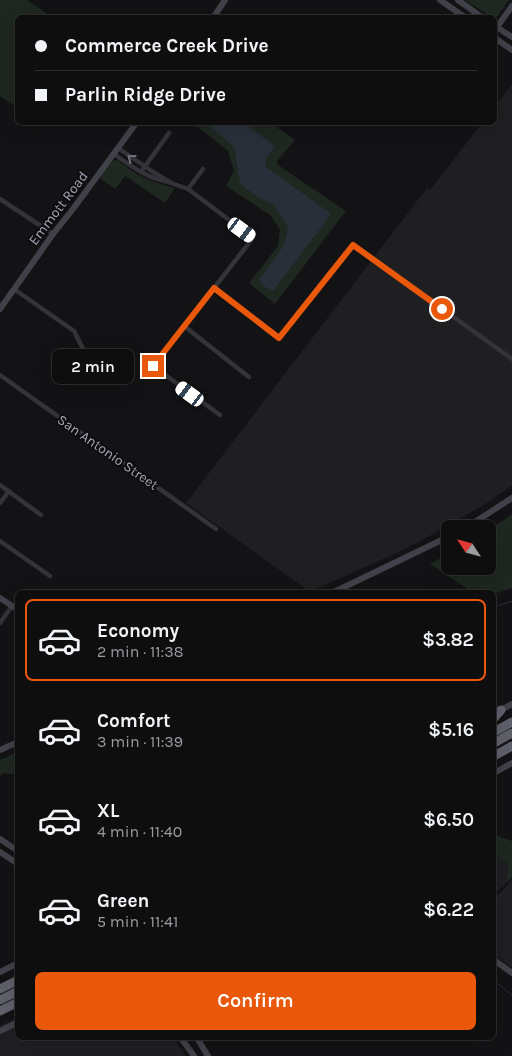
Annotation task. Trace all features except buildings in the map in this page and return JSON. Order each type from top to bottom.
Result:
[{"type":"highway","points":[[496,731],[512,722]]},
{"type":"highway","points":[[496,742],[512,733]]},
{"type":"highway","points":[[496,755],[512,746]]},
{"type":"highway","points":[[0,989],[15,982]]},
{"type":"highway","points":[[0,1000],[15,992]]},
{"type":"highway","points":[[0,1011],[15,1004]]},
{"type":"main road","points":[[215,15],[225,0]]},
{"type":"main road","points":[[440,0],[462,15]]},
{"type":"main road","points":[[458,0],[479,15]]},
{"type":"main road","points":[[497,26],[512,6]]},
{"type":"main road","points":[[497,28],[512,38]]},
{"type":"main road","points":[[497,39],[512,50]]},
{"type":"main road","name":"Emmott Road","points":[[0,309],[53,234],[135,125]]},
{"type":"main road","points":[[478,520],[512,498]]},
{"type":"main road","points":[[338,590],[441,540]]},
{"type":"main road","points":[[0,598],[15,608]]},
{"type":"main road","points":[[497,712],[512,704]]},
{"type":"main road","points":[[0,750],[15,743]]},
{"type":"main road","points":[[496,772],[512,763]]},
{"type":"main road","points":[[0,839],[15,849]]},
{"type":"main road","points":[[0,852],[15,862]]},
{"type":"main road","points":[[496,961],[512,973]]},
{"type":"main road","points":[[0,972],[15,964]]},
{"type":"main road","points":[[0,1031],[15,1024]]},
{"type":"main road","points":[[182,1040],[194,1056]]},
{"type":"main road","points":[[198,1040],[208,1056]]},
{"type":"street","points":[[141,173],[169,133]]},
{"type":"street","points":[[116,151],[188,189],[253,238],[153,366],[220,416]]},
{"type":"street","points":[[116,151],[141,173],[160,181],[172,182]]},
{"type":"street","points":[[188,189],[203,169]]},
{"type":"street","points":[[0,199],[53,234]]},
{"type":"street","points":[[214,288],[279,338],[353,245],[512,359]]},
{"type":"street","points":[[14,290],[74,332],[84,352]]},
{"type":"street","points":[[184,326],[249,377]]},
{"type":"street","name":"San Antonio Street","points":[[0,375],[216,529]]},
{"type":"street","points":[[0,484],[41,515]]},
{"type":"street","points":[[0,503],[9,491]]},
{"type":"street","points":[[0,540],[50,576]]},
{"type":"street","points":[[0,623],[15,608]]},
{"type":"shaded area","points":[[0,0],[27,0],[49,15],[15,15],[15,106],[0,96]]},
{"type":"shaded area","points":[[465,0],[509,0],[497,17],[497,15],[488,15]]},
{"type":"shaded area","points":[[512,84],[512,485],[487,503],[458,520],[441,520],[441,530],[401,551],[314,590],[307,590],[186,503],[427,188],[430,190],[480,125],[497,125],[497,103]]},
{"type":"shaded area","points":[[185,125],[274,125],[295,140],[277,161],[278,165],[346,211],[275,304],[249,283],[278,246],[280,230],[270,215],[226,186],[234,171],[228,151],[198,127]]},
{"type":"shaded area","points":[[208,125],[247,125],[275,146],[265,160],[266,167],[330,213],[330,216],[273,291],[265,287],[259,280],[284,245],[288,227],[274,205],[258,197],[240,184],[235,151],[230,143]]},
{"type":"shaded area","points":[[118,160],[145,178],[175,188],[165,203],[125,176],[115,189],[101,179],[100,173],[111,161]]},
{"type":"shaded area","points":[[512,514],[512,588],[496,593],[496,590],[469,590],[446,575],[496,575],[496,525]]},
{"type":"shaded area","points":[[441,558],[441,571],[430,564]]},
{"type":"shaded area","points":[[15,753],[15,775],[3,773],[0,778],[0,760]]},
{"type":"shaded area","points":[[496,835],[512,841],[512,877],[509,881],[506,879],[508,865],[496,855]]},
{"type":"shaded area","points":[[496,855],[508,865],[506,879],[509,881],[496,892]]},
{"type":"shaded area","points":[[512,883],[512,968],[496,956],[496,896]]},
{"type":"shaded area","points":[[15,1019],[15,1040],[174,1040],[186,1056],[0,1056],[0,1026]]},
{"type":"waterway","points":[[496,606],[512,601]]},
{"type":"waterway","points":[[496,900],[512,881]]},
{"type":"waterway","points":[[496,983],[512,995]]},
{"type":"route","points":[[153,366],[214,288],[279,338],[353,245],[442,309]]}]
